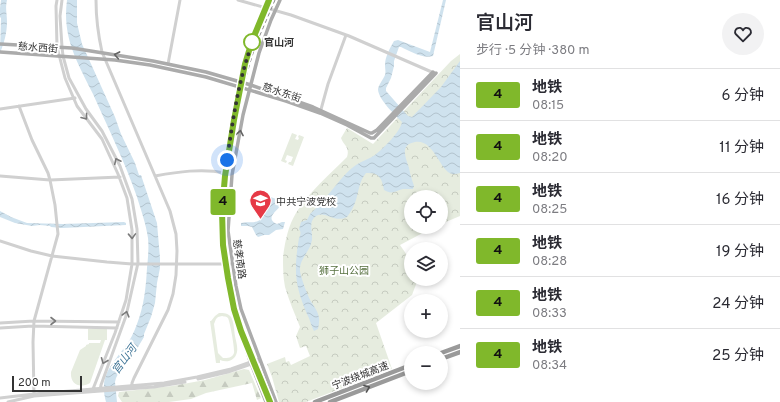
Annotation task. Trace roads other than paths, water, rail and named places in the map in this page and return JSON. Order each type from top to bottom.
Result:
[{"type":"highway","points":[[448,350],[460,346]]},
{"type":"highway","points":[[448,356],[460,352]]},
{"type":"highway","name":"宁波绕城高速","points":[[315,402],[404,368]]},
{"type":"highway","name":"宁波绕城高速","points":[[330,402],[404,374]]},
{"type":"main road","name":"慈孝南路","points":[[266,402],[251,363],[231,298],[222,234],[222,207],[225,173],[240,86],[249,50],[269,0]]},
{"type":"main road","points":[[251,85],[259,53],[280,0]]},
{"type":"main road","name":"慈水西街","points":[[0,44],[89,50]]},
{"type":"main road","name":"慈水东街","points":[[89,50],[206,72],[251,85],[320,112],[371,138],[374,138],[434,73]]},
{"type":"main road","name":"慈水西街","points":[[0,52],[93,59]]},
{"type":"main road","name":"慈水东街","points":[[93,59],[150,65],[206,77],[240,86],[320,112]]},
{"type":"main road","name":"慈孝南路","points":[[251,85],[243,116],[232,182],[228,231],[241,309],[276,402]]},
{"type":"street","points":[[57,0],[57,47],[69,78],[79,97],[102,131],[120,166],[132,199],[137,229],[138,263],[126,316],[100,385],[100,390]]},
{"type":"street","points":[[62,0],[60,16],[62,47],[61,56],[65,78],[77,106],[102,139],[119,177],[127,198],[132,230],[132,264],[126,300],[93,390]]},
{"type":"street","points":[[96,0],[97,21],[102,52],[170,211],[176,234],[176,275],[173,294],[168,310],[134,378],[132,387]]},
{"type":"street","points":[[168,64],[180,0]]},
{"type":"street","points":[[238,0],[291,15],[346,35],[434,73]]},
{"type":"street","points":[[320,112],[328,84],[346,35]]},
{"type":"street","points":[[0,109],[79,97]]},
{"type":"street","points":[[19,106],[32,140],[48,173],[55,205],[58,234],[34,321],[34,395]]},
{"type":"street","points":[[155,176],[206,171],[218,171],[225,173]]},
{"type":"street","points":[[0,176],[50,180],[124,176]]},
{"type":"street","points":[[0,241],[52,256],[107,262],[132,264],[233,264]]},
{"type":"street","points":[[0,323],[34,321],[119,322]]},
{"type":"street","points":[[0,328],[34,326],[117,328]]},
{"type":"street","points":[[0,398],[164,383],[197,378],[259,360]]},
{"type":"street","points":[[8,402],[34,395]]},
{"type":"water","points":[[1,0],[7,0],[7,22],[5,38],[0,53],[0,8]]},
{"type":"water","points":[[67,0],[77,0],[77,23],[82,44],[139,175],[141,175],[157,223],[160,268],[155,303],[144,337],[116,378],[117,402],[106,402],[104,393],[105,378],[110,367],[130,339],[135,330],[139,317],[145,289],[148,238],[142,212],[127,171],[72,49],[67,26]]},
{"type":"water","points":[[443,0],[446,0],[433,56],[420,56],[399,47],[386,91],[408,116],[412,117],[441,87],[460,61],[460,173],[452,174],[448,172],[428,146],[423,143],[415,142],[407,146],[405,149],[406,160],[414,186],[413,189],[403,189],[396,192],[384,190],[381,179],[377,175],[366,173],[361,183],[356,200],[347,217],[339,219],[321,214],[315,217],[311,226],[311,244],[300,267],[302,278],[310,300],[319,316],[318,329],[314,331],[297,285],[296,259],[301,222],[307,220],[310,214],[324,201],[324,199],[347,173],[356,165],[379,152],[391,140],[401,126],[402,122],[384,102],[378,89],[385,75],[385,62],[389,50],[394,41],[398,40],[430,52]]},
{"type":"water","points":[[268,196],[281,201],[280,207],[272,216],[273,222],[277,224],[285,222],[283,229],[276,230],[269,235],[258,237],[252,227],[241,226],[241,223],[260,220],[261,214],[258,209],[259,205],[262,206],[263,200]]},
{"type":"water","points":[[0,211],[27,223],[63,224],[124,222],[126,225],[62,228],[40,225],[32,226],[15,223],[0,217]]},
{"type":"railway","points":[[271,402],[246,340],[231,286],[224,239],[224,191],[235,124],[249,65],[275,0]]},
{"type":"metro line","name":"4","points":[[269,0],[252,41],[245,64],[225,176],[222,211],[223,245],[234,309],[241,331],[270,402]]},
{"type":"place","name":"官山河","points":[[252,42]]},
{"type":"place","name":"中共宁波党校","points":[[261,220]]},
{"type":"park label","name":"狮子山公园","points":[[344,270]]}]
